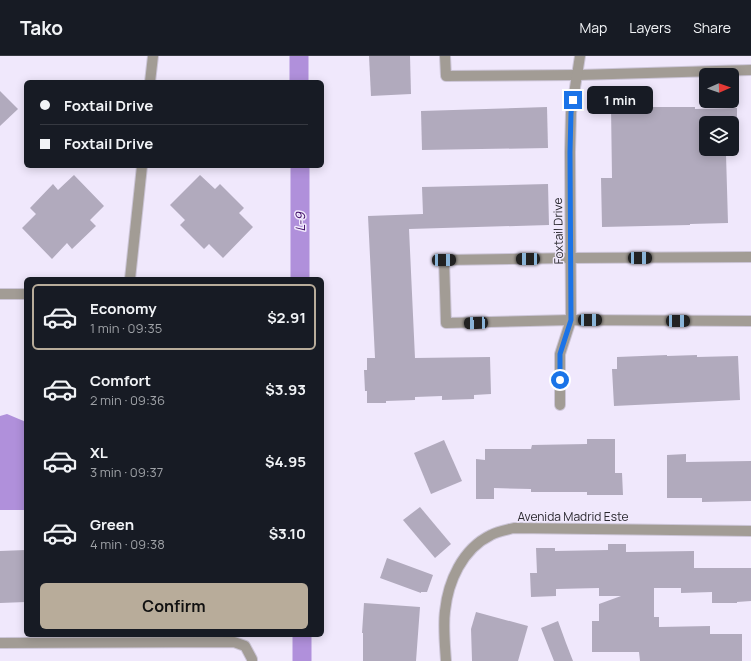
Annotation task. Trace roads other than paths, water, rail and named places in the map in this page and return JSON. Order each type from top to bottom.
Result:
[{"type":"street","points":[[150,80],[153,56]]},
{"type":"street","points":[[446,56],[446,76],[578,75],[751,70]]},
{"type":"street","name":"Foxtail Drive","points":[[560,405],[560,354],[571,320],[571,113],[580,56]]},
{"type":"street","points":[[130,277],[142,168]]},
{"type":"street","points":[[751,257],[444,260],[446,323],[571,320],[751,321]]},
{"type":"street","points":[[0,294],[24,294]]},
{"type":"street","name":"Avenida Madrid Este","points":[[446,661],[444,613],[450,587],[461,562],[470,550],[490,535],[502,530],[514,528],[751,531]]},
{"type":"street","points":[[0,644],[234,642],[245,646],[252,661]]},
{"type":"waterway","name":"L-9","points":[[299,56],[299,80]]},
{"type":"waterway","name":"L-9","points":[[300,168],[300,277]]},
{"type":"waterway","name":"L-9","points":[[302,637],[302,661]]}]
